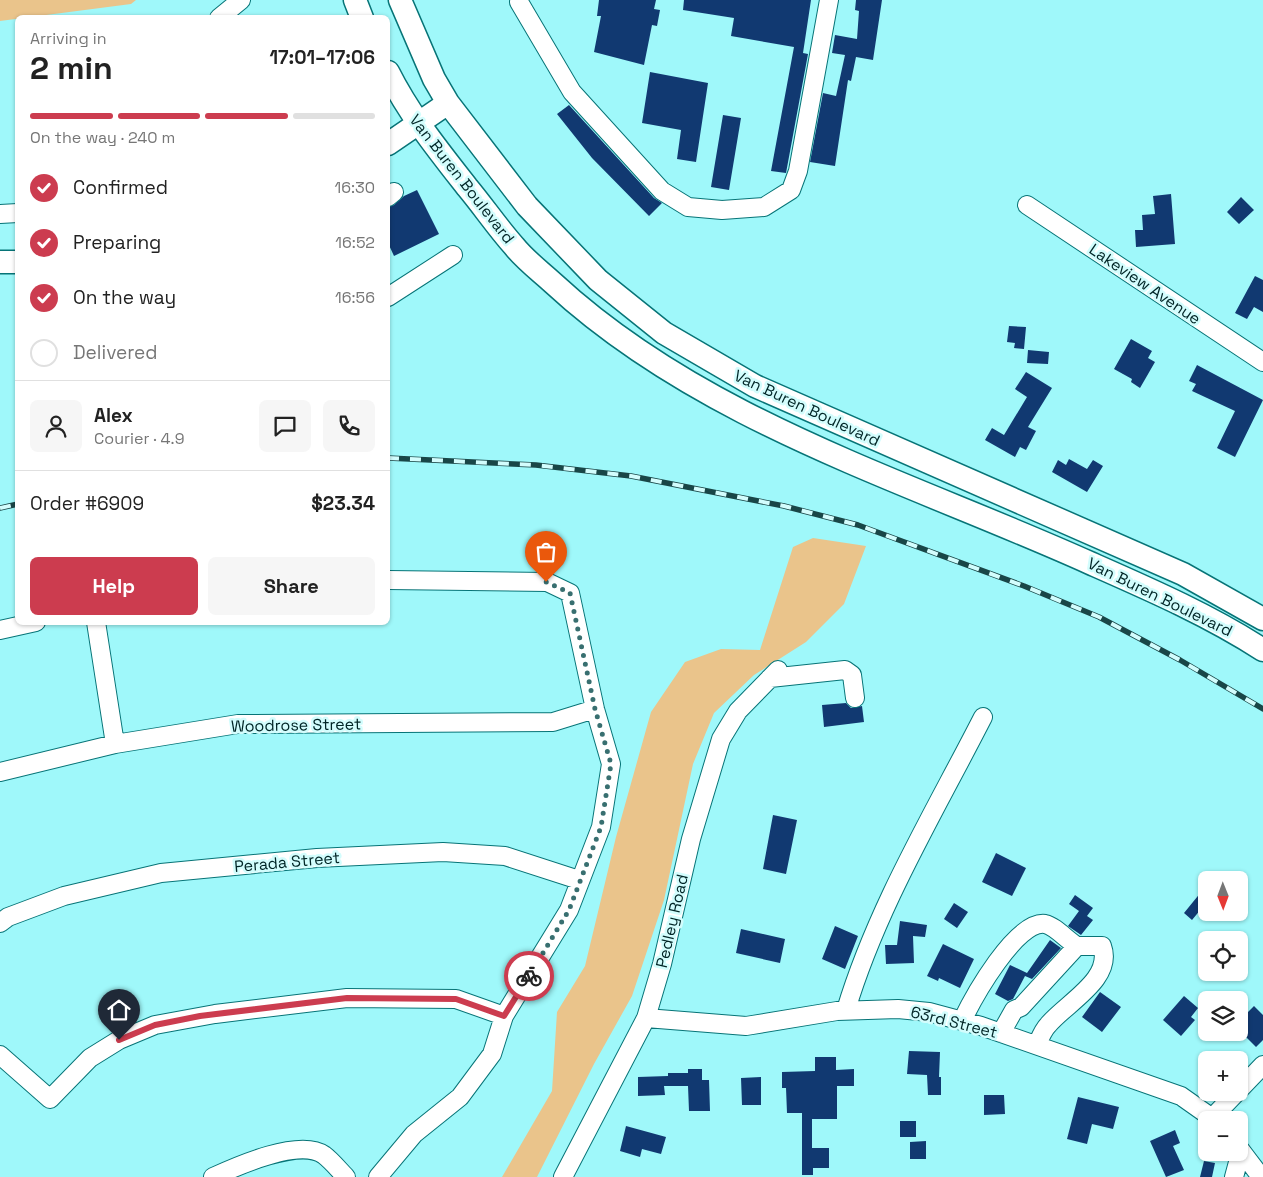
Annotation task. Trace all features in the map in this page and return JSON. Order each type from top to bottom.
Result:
[{"type":"main road","points":[[354,0],[361,15]]},
{"type":"main road","name":"Van Buren Boulevard","points":[[400,0],[430,70],[448,103],[528,206],[576,259],[598,280],[664,332],[755,386],[1183,574],[1263,619]]},
{"type":"main road","name":"Van Buren Boulevard","points":[[390,76],[402,101],[418,124],[515,248],[578,306],[655,363],[748,415],[847,459],[1022,532],[1169,598],[1263,650]]},
{"type":"main road","points":[[390,143],[448,103]]},
{"type":"main road","points":[[0,262],[15,262]]},
{"type":"street","points":[[223,15],[242,0]]},
{"type":"street","points":[[519,2],[572,92],[662,191],[688,207],[722,210],[764,207],[791,190],[798,171],[829,0]]},
{"type":"street","name":"Lakeview Avenue","points":[[1027,205],[1263,362]]},
{"type":"street","points":[[0,214],[15,213]]},
{"type":"street","points":[[390,296],[453,255]]},
{"type":"street","points":[[378,1177],[414,1134],[460,1097],[492,1054],[504,1016],[569,910],[601,827],[611,764],[595,709],[570,593],[546,582],[390,580]]},
{"type":"street","points":[[0,630],[22,625]]},
{"type":"street","points":[[96,625],[115,744]]},
{"type":"street","name":"Pedley Road","points":[[563,1177],[646,1018],[662,964],[691,839],[721,739],[738,711],[774,674],[845,670],[852,675],[855,698]]},
{"type":"street","name":"Woodrose Street","points":[[0,772],[115,744],[238,724],[553,722],[595,709]]},
{"type":"street","points":[[846,1010],[855,981],[888,900],[983,717]]},
{"type":"street","name":"Perada Street","points":[[0,923],[8,917],[64,896],[161,873],[317,858],[443,852],[504,856],[579,880]]},
{"type":"street","points":[[962,1021],[1012,941],[1036,924],[1047,924],[1077,946],[1102,946],[1104,952],[1103,968],[1072,1005],[1049,1024],[1037,1045]]},
{"type":"street","points":[[1001,1033],[1014,1010],[1021,1007],[1077,946]]},
{"type":"street","points":[[0,1055],[50,1099],[90,1058],[119,1040],[155,1025],[215,1014],[347,998],[456,999],[504,1016]]},
{"type":"street","name":"63rd Street","points":[[646,1018],[746,1026],[846,1010],[898,1009],[929,1012],[1001,1033],[1181,1096],[1203,1111]]},
{"type":"street","points":[[1248,1082],[1263,1066]]},
{"type":"street","points":[[1221,1111],[1230,1101]]},
{"type":"street","points":[[213,1177],[251,1160],[302,1150],[323,1154],[346,1177]]},
{"type":"street","points":[[1248,1160],[1261,1177]]},
{"type":"street","points":[[1234,1177],[1238,1161]]},
{"type":"shaded area","points":[[0,0],[136,0],[131,4],[46,15],[15,15],[15,19],[0,21]]},
{"type":"shaded area","points":[[813,538],[866,546],[844,604],[806,642],[754,675],[714,713],[693,764],[664,900],[632,996],[594,1064],[537,1177],[502,1177],[552,1091],[557,1012],[585,966],[616,837],[651,712],[685,662],[721,649],[760,650],[793,547]]},
{"type":"building","points":[[599,0],[656,0],[654,9],[660,10],[657,26],[652,25],[644,65],[594,52],[601,16],[597,16]]},
{"type":"building","points":[[684,0],[811,0],[803,53],[808,54],[786,173],[771,171],[794,47],[731,36],[734,18],[683,10]]},
{"type":"building","points":[[856,0],[882,0],[873,60],[856,57],[851,81],[848,80],[835,166],[810,162],[823,93],[836,96],[845,55],[832,53],[835,35],[857,39],[859,11],[855,10]]},
{"type":"building","points":[[650,72],[708,83],[696,162],[677,159],[681,130],[642,123]]},
{"type":"building","points":[[569,105],[654,198],[662,203],[649,216],[592,158],[557,114]]},
{"type":"building","points":[[723,115],[741,118],[729,190],[711,187]]},
{"type":"building","points":[[417,190],[439,234],[394,256],[390,247],[390,206],[404,196]]},
{"type":"building","points":[[1171,194],[1175,244],[1136,247],[1135,230],[1143,230],[1142,215],[1155,214],[1153,196]]},
{"type":"building","points":[[1241,197],[1254,210],[1239,224],[1227,212]]},
{"type":"building","points":[[1255,276],[1263,280],[1263,312],[1254,307],[1247,319],[1235,313]]},
{"type":"building","points":[[1009,326],[1026,327],[1024,349],[1014,348],[1015,343],[1007,342]]},
{"type":"building","points":[[1131,339],[1152,351],[1148,358],[1155,362],[1140,388],[1131,382],[1132,379],[1114,369]]},
{"type":"building","points":[[1028,350],[1049,352],[1048,364],[1027,363]]},
{"type":"building","points":[[1197,365],[1263,400],[1235,457],[1217,448],[1235,411],[1192,391],[1196,384],[1189,381]]},
{"type":"building","points":[[1026,372],[1052,388],[1028,427],[1036,431],[1026,450],[1020,447],[1015,457],[985,440],[992,428],[1004,435],[1027,397],[1015,389]]},
{"type":"building","points":[[1069,459],[1087,469],[1093,460],[1103,466],[1087,492],[1052,472],[1058,460],[1066,465]]},
{"type":"building","points":[[846,703],[851,708],[862,706],[864,722],[824,727],[822,705]]},
{"type":"building","points":[[773,815],[797,820],[786,874],[763,869]]},
{"type":"building","points":[[996,853],[1026,868],[1012,896],[982,882]]},
{"type":"building","points":[[1075,895],[1093,908],[1087,916],[1093,920],[1081,935],[1068,926],[1079,911],[1069,904]]},
{"type":"building","points":[[1198,896],[1198,913],[1192,920],[1184,913]]},
{"type":"building","points":[[954,903],[968,912],[957,928],[944,919]]},
{"type":"building","points":[[900,921],[927,925],[925,937],[913,936],[914,963],[886,964],[885,945],[897,945]]},
{"type":"building","points":[[835,926],[858,936],[845,969],[822,959]]},
{"type":"building","points":[[741,929],[785,939],[780,963],[736,953]]},
{"type":"building","points":[[1050,940],[1061,948],[1032,979],[1025,976],[1013,999],[1008,1001],[995,994],[1010,965],[1027,973]]},
{"type":"building","points":[[943,944],[974,959],[960,988],[939,978],[938,981],[927,976]]},
{"type":"building","points":[[1100,992],[1121,1007],[1102,1032],[1082,1017]]},
{"type":"building","points":[[1184,996],[1198,1008],[1191,1017],[1195,1020],[1181,1036],[1163,1020]]},
{"type":"building","points":[[1254,1006],[1263,1015],[1263,1040],[1256,1047],[1248,1039],[1248,1012]]},
{"type":"building","points":[[909,1051],[940,1052],[939,1077],[941,1077],[941,1095],[928,1095],[927,1075],[907,1074]]},
{"type":"building","points":[[815,1057],[836,1057],[836,1070],[854,1069],[854,1086],[837,1086],[837,1119],[812,1119],[812,1148],[829,1148],[829,1168],[813,1168],[813,1175],[802,1175],[802,1113],[787,1113],[786,1088],[782,1088],[782,1072],[815,1071]]},
{"type":"building","points":[[688,1069],[702,1069],[702,1080],[709,1080],[710,1111],[689,1111],[688,1086],[664,1086],[665,1095],[638,1096],[638,1077],[668,1076],[668,1073],[688,1073]]},
{"type":"building","points":[[761,1077],[761,1105],[742,1105],[741,1078]]},
{"type":"building","points":[[984,1095],[1004,1095],[1005,1114],[984,1115]]},
{"type":"building","points":[[1078,1097],[1119,1107],[1113,1129],[1092,1124],[1087,1144],[1067,1139]]},
{"type":"building","points":[[900,1121],[916,1121],[916,1137],[900,1137]]},
{"type":"building","points":[[626,1126],[666,1137],[661,1154],[642,1149],[640,1157],[620,1151]]},
{"type":"building","points":[[1175,1130],[1180,1143],[1173,1146],[1184,1170],[1166,1177],[1150,1141]]},
{"type":"building","points":[[926,1141],[926,1159],[910,1159],[910,1142]]},
{"type":"building","points":[[1204,1161],[1215,1163],[1212,1177],[1200,1177]]},
{"type":"railway","points":[[390,458],[536,465],[631,476],[784,506],[858,525],[1024,586],[1099,617],[1180,660],[1263,709]]},
{"type":"railway","points":[[0,508],[15,505]]},
{"type":"way so far","points":[[529,976],[569,910],[601,827],[611,764],[582,655],[570,593],[546,582]]},
{"type":"route","points":[[119,1040],[155,1025],[200,1016],[347,998],[456,999],[504,1016],[529,976]]}]
